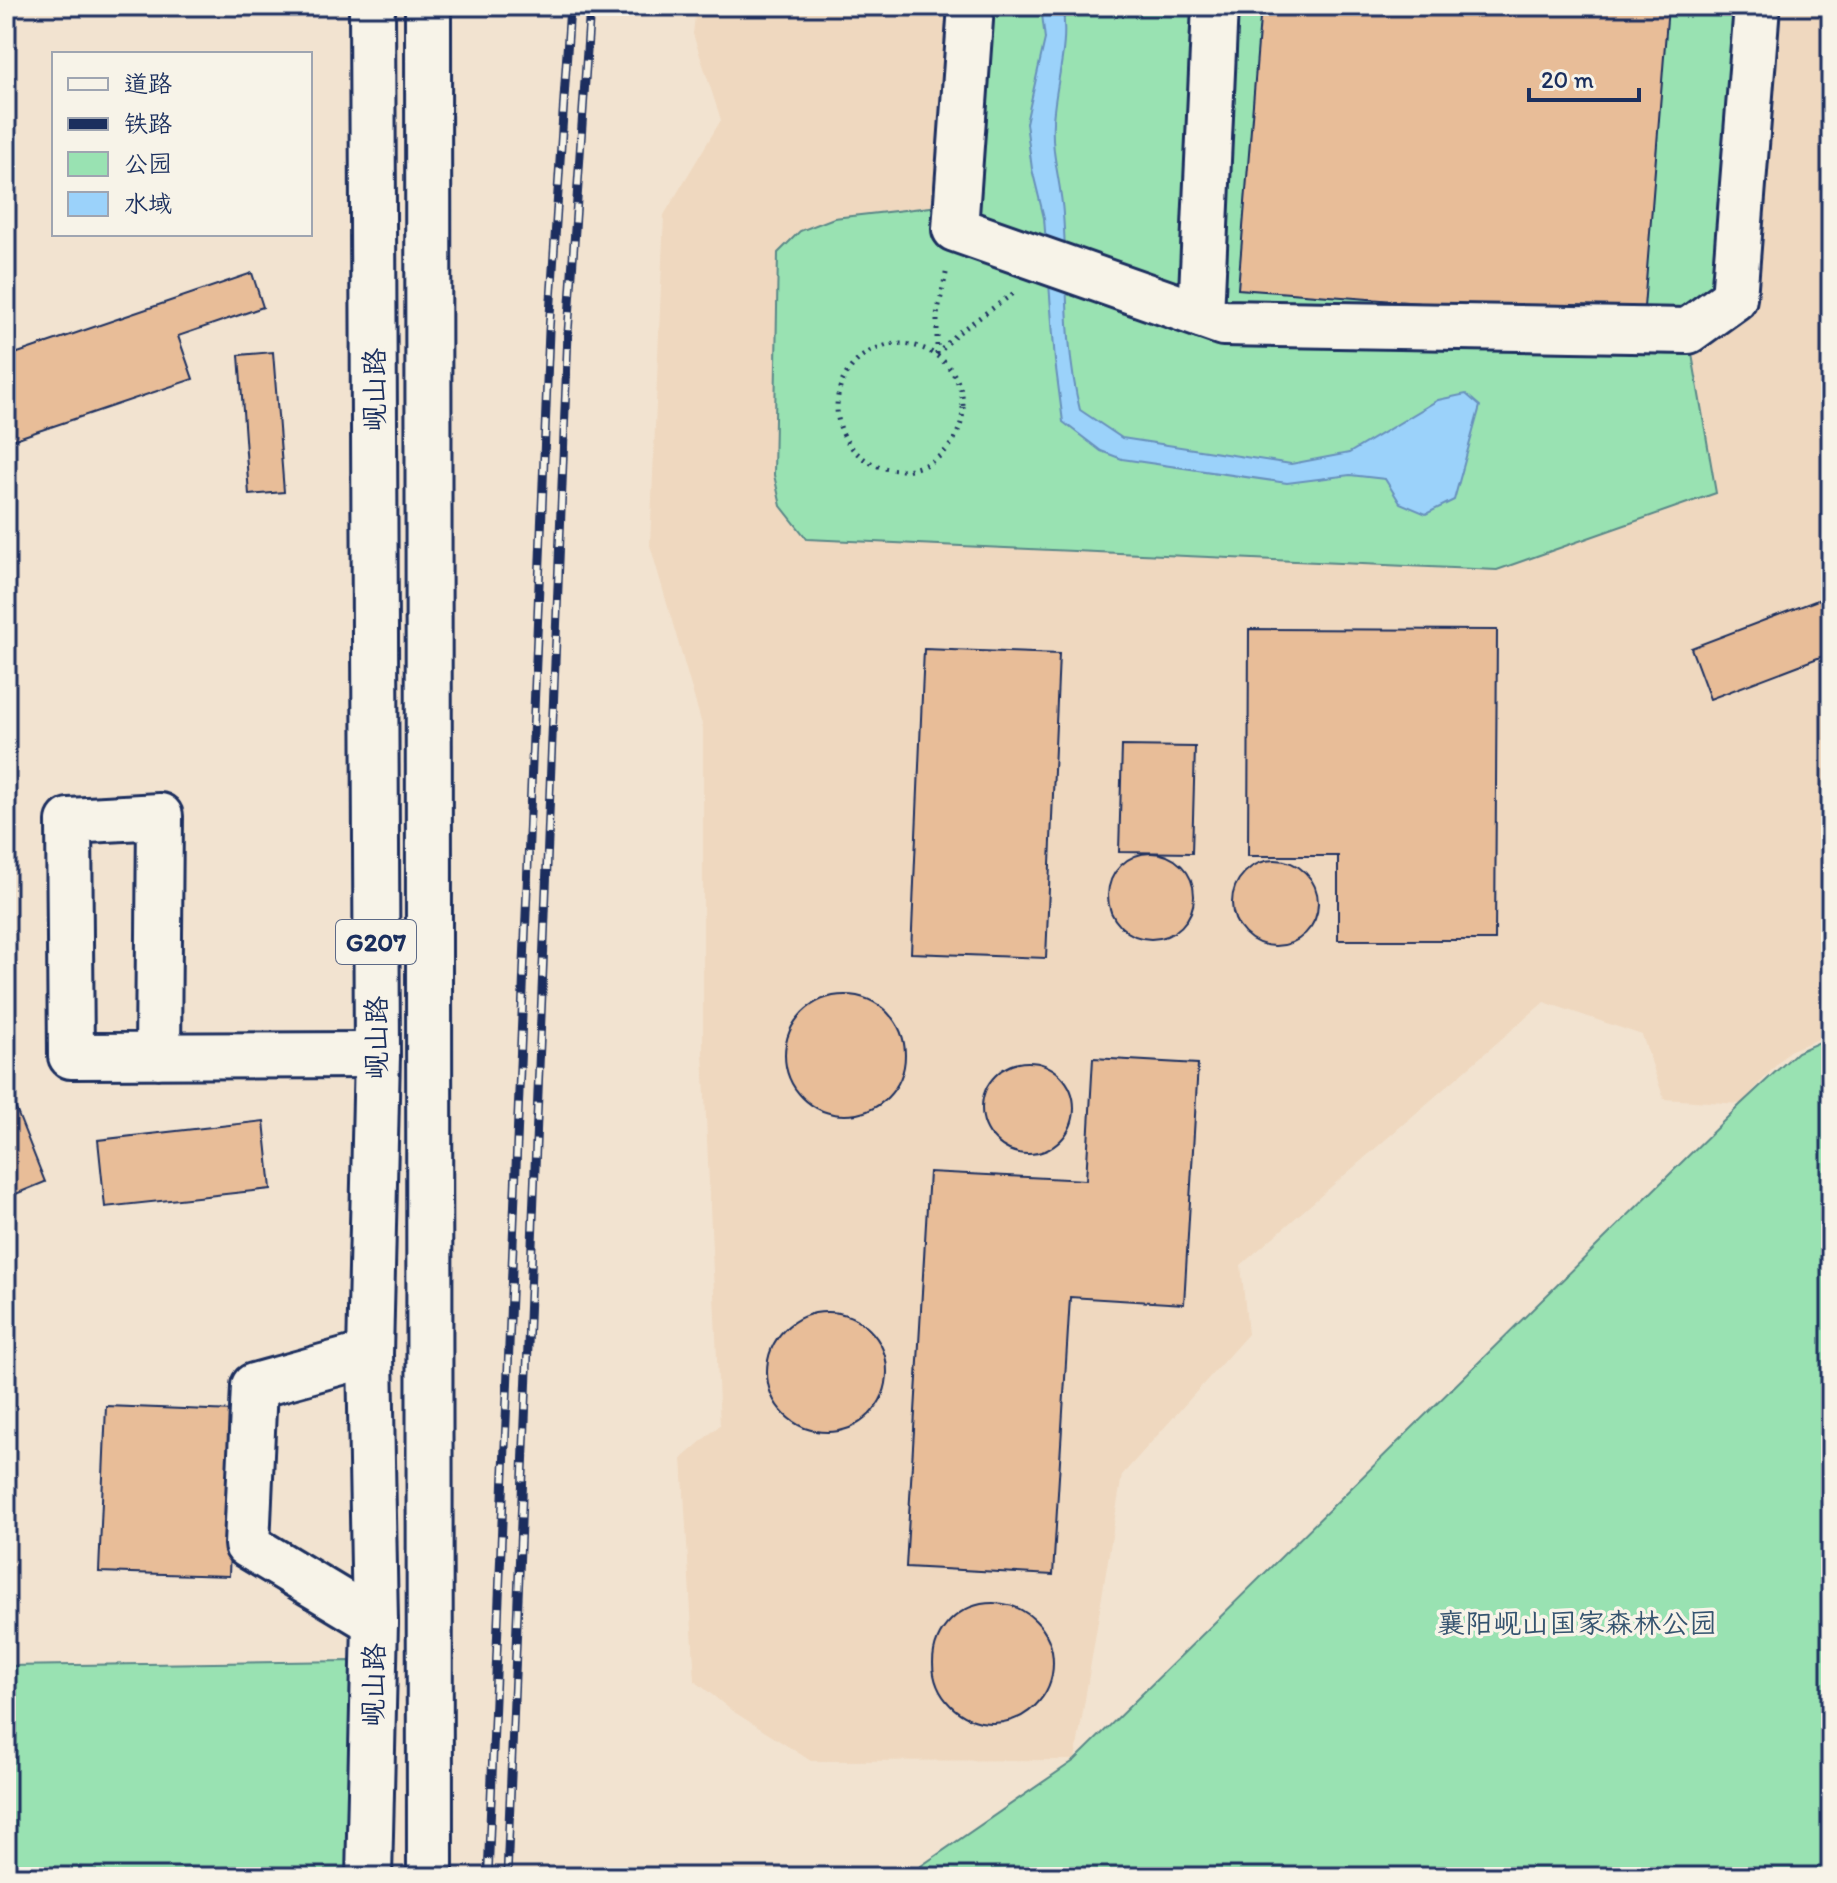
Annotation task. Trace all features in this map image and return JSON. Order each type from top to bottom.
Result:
[{"type":"main road","name":"岘山路","points":[[369,1877],[375,1622],[370,1354],[377,1055],[372,6]]},
{"type":"main road","name":"岘山路","points":[[428,6],[430,1877]]},
{"type":"main road","points":[[971,6],[955,229],[1223,323],[1688,331],[1734,298],[1757,6]]},
{"type":"main road","points":[[1201,315],[1215,6]]},
{"type":"main road","points":[[158,1056],[160,816],[69,821],[71,1056],[158,1056],[377,1055]]},
{"type":"main road","points":[[370,1354],[254,1386],[247,1545],[375,1622]]},
{"type":"path","points":[[937,355],[918,346],[897,344],[876,349],[858,360],[845,376],[838,396],[838,417],[844,437],[857,453],[875,465],[895,470],[915,468],[934,460],[950,447],[960,429],[963,408],[961,388],[951,369],[937,355],[937,315],[955,229]]},
{"type":"path","points":[[937,355],[966,327],[1059,265]]},
{"type":"shaded area","points":[[696,6],[1831,6],[1831,1034],[1789,1051],[1741,1104],[1664,1099],[1642,1035],[1544,1002],[1241,1265],[1248,1334],[1122,1475],[1075,1760],[811,1761],[731,1710],[695,1681],[682,1458],[720,1425],[703,1052],[703,728],[650,545],[664,215],[721,120],[693,34]]},
{"type":"green space","points":[[971,6],[1757,6],[1734,298],[1688,331],[1716,493],[1497,570],[807,539],[781,506],[774,475],[778,253],[800,231],[834,218],[957,204]]},
{"type":"green space","name":"襄阳岘山国家森林公园","points":[[1831,1037],[1831,1877],[905,1877],[1075,1760],[1741,1104],[1797,1052]]},
{"type":"green space","points":[[350,1661],[369,1877],[6,1877],[6,1666]]},
{"type":"water","points":[[1041,6],[1062,6],[1064,21],[1053,134],[1063,214],[1071,362],[1080,410],[1122,438],[1291,464],[1349,453],[1438,400],[1466,394],[1480,406],[1454,500],[1426,514],[1400,503],[1385,479],[1350,475],[1287,483],[1122,459],[1101,451],[1063,422],[1044,218],[1032,169],[1026,123],[1045,39]]},
{"type":"building","points":[[1261,6],[1668,6],[1643,320],[1238,289]]},
{"type":"building","points":[[252,273],[263,307],[178,336],[193,379],[6,442],[6,357]]},
{"type":"building","points":[[273,352],[284,492],[249,495],[239,355]]},
{"type":"building","points":[[1831,595],[1831,653],[1710,699],[1691,648]]},
{"type":"building","points":[[1249,629],[1497,630],[1495,940],[1338,940],[1338,856],[1248,856]]},
{"type":"building","points":[[924,649],[1059,654],[1046,958],[911,953]]},
{"type":"building","points":[[1122,746],[1195,747],[1192,853],[1119,852]]},
{"type":"building","points":[[1151,853],[1175,860],[1187,872],[1194,896],[1187,920],[1175,932],[1151,939],[1127,932],[1115,920],[1108,896],[1115,872],[1127,860]]},
{"type":"building","points":[[1275,860],[1291,864],[1305,873],[1314,887],[1318,903],[1314,919],[1305,933],[1291,942],[1275,946],[1259,942],[1245,933],[1236,919],[1232,903],[1236,887],[1245,873],[1259,864]]},
{"type":"building","points":[[845,995],[868,999],[888,1012],[901,1032],[905,1055],[901,1078],[888,1098],[868,1111],[845,1115],[822,1111],[802,1098],[789,1078],[785,1055],[789,1032],[802,1012],[822,999]]},
{"type":"building","points":[[1093,1058],[1198,1064],[1184,1304],[1070,1297],[1053,1575],[906,1567],[929,1172],[1086,1180]]},
{"type":"building","points":[[1028,1062],[1045,1066],[1060,1076],[1070,1091],[1074,1108],[1070,1125],[1060,1140],[1045,1150],[1028,1154],[1011,1150],[996,1140],[986,1125],[982,1108],[986,1091],[996,1076],[1011,1066]]},
{"type":"building","points":[[6,1084],[45,1182],[6,1198]]},
{"type":"building","points":[[264,1121],[271,1189],[105,1207],[98,1140]]},
{"type":"building","points":[[827,1312],[850,1316],[870,1329],[883,1349],[887,1372],[883,1395],[870,1415],[850,1428],[827,1432],[804,1428],[784,1415],[771,1395],[767,1372],[771,1349],[784,1329],[804,1316]]},
{"type":"building","points":[[106,1406],[235,1411],[229,1576],[99,1572]]},
{"type":"building","points":[[993,1603],[1016,1607],[1036,1620],[1049,1640],[1053,1663],[1049,1686],[1036,1706],[1016,1719],[993,1723],[970,1719],[950,1706],[937,1686],[933,1663],[937,1640],[950,1620],[970,1607]]},
{"type":"railway","points":[[488,1877],[549,331],[570,6]]},
{"type":"railway","points":[[507,1877],[568,333],[590,6]]}]
